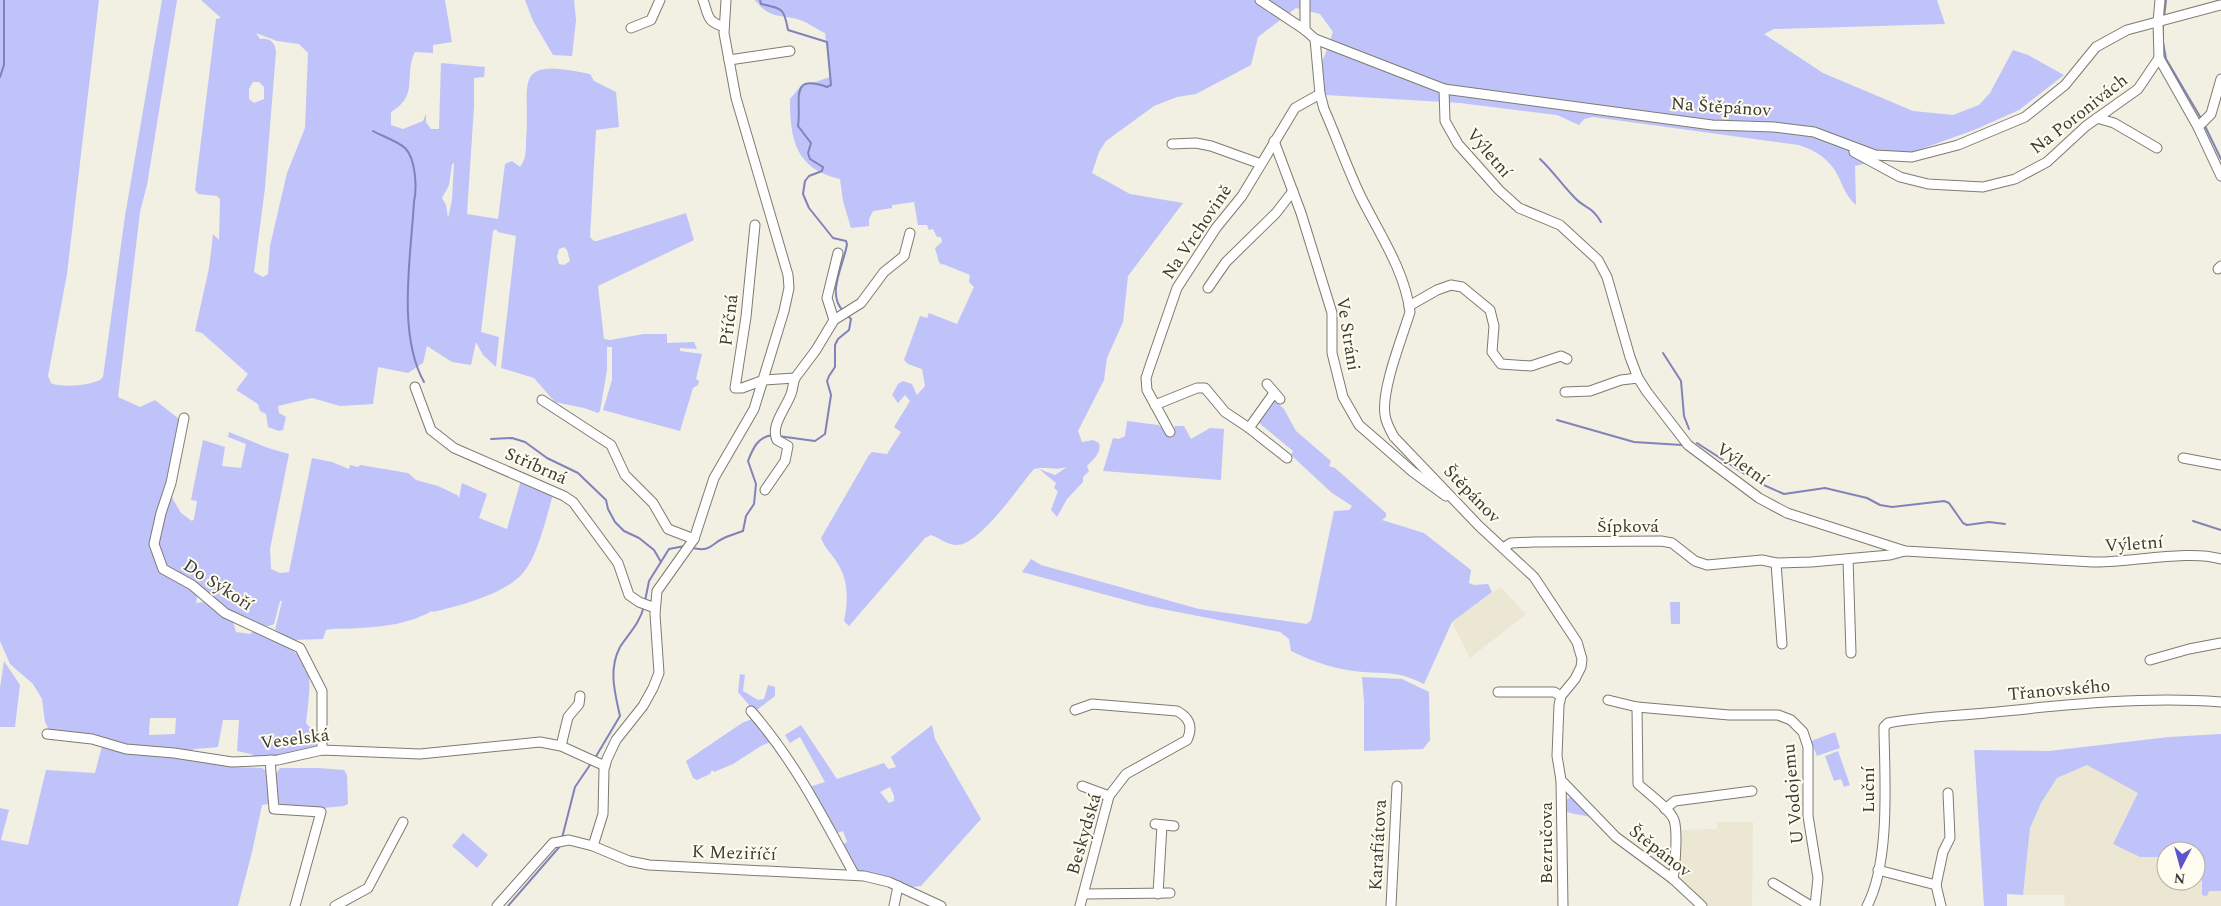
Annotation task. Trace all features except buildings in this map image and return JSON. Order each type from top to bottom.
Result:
[{"type":"street","points":[[632,28],[651,20],[660,0]]},
{"type":"street","points":[[704,0],[709,18],[715,24],[724,27]]},
{"type":"street","points":[[592,846],[603,814],[597,763],[643,706],[659,673],[648,605],[691,544],[714,478],[754,409],[784,311],[789,288],[788,275],[736,98],[724,27],[726,0]]},
{"type":"street","name":"Na Štěpánov","points":[[1260,0],[1305,30],[1315,39],[1444,89],[1712,125],[1774,127],[1814,132],[1838,143],[1875,155],[1912,156],[1958,145],[2025,118],[2065,85],[2096,47],[2127,30],[2221,6]]},
{"type":"street","points":[[1305,0],[1305,30]]},
{"type":"street","points":[[2160,0],[2159,58],[2201,123],[2221,176]]},
{"type":"street","points":[[2214,0],[2221,6]]},
{"type":"street","name":"Štěpánov","points":[[1315,39],[1320,94],[1324,108],[1360,195],[1384,241],[1405,291],[1409,306],[1410,312],[1390,380],[1385,415],[1388,426],[1394,436],[1451,498],[1534,577],[1580,650],[1582,659],[1579,673],[1561,696]]},
{"type":"street","points":[[729,60],[790,51]]},
{"type":"street","name":"Na Poronivách","points":[[1838,143],[1873,163],[1914,182],[1983,187],[2014,179],[2048,162],[2097,118],[2138,89],[2159,58]]},
{"type":"street","points":[[2201,123],[2211,114],[2221,79]]},
{"type":"street","name":"Výletní","points":[[1444,89],[1445,121],[1450,134],[1499,190],[1520,208],[1560,225],[1598,260],[1607,277],[1638,378],[1688,445],[1759,498],[1788,513],[1904,551],[2093,562],[2116,562],[2183,556],[2221,559]]},
{"type":"street","name":"Na Vrchovině","points":[[1170,432],[1147,390],[1146,378],[1177,288],[1216,228],[1242,196],[1295,108],[1320,94]]},
{"type":"street","points":[[2097,118],[2114,123],[2157,148]]},
{"type":"street","name":"Ve Stráni","points":[[1274,141],[1293,191],[1332,313],[1332,353],[1344,397],[1359,425],[1412,472],[1444,496],[1451,498]]},
{"type":"street","points":[[1172,144],[1196,143],[1211,146],[1260,164]]},
{"type":"street","points":[[1208,288],[1226,262],[1276,213],[1293,191]]},
{"type":"street","name":"Příčná","points":[[755,225],[746,317],[735,388],[742,388],[764,380]]},
{"type":"street","points":[[766,490],[785,461],[788,446],[776,436],[777,422],[791,394],[795,378],[842,316],[861,303],[884,272],[904,256],[910,234]]},
{"type":"street","points":[[838,253],[827,298],[842,316]]},
{"type":"street","points":[[1409,306],[1437,290],[1451,285],[1462,287],[1490,310],[1494,326],[1492,352],[1501,364],[1531,366],[1561,356],[1567,359]]},
{"type":"street","points":[[764,380],[795,378]]},
{"type":"street","points":[[1565,392],[1590,391],[1621,380],[1638,378]]},
{"type":"street","points":[[1249,428],[1277,396],[1267,384]]},
{"type":"street","name":"Stříbrná","points":[[415,387],[431,430],[454,448],[564,496],[573,502],[618,564],[629,595],[648,605]]},
{"type":"street","points":[[1155,405],[1202,387],[1208,390],[1225,412],[1249,428],[1280,457]]},
{"type":"street","points":[[542,400],[611,445],[625,475],[653,504],[668,529],[691,544]]},
{"type":"street","name":"Do Sýkoří","points":[[184,418],[171,483],[161,513],[154,544],[164,569],[192,585],[225,613],[300,648],[322,691],[322,750]]},
{"type":"street","points":[[2183,458],[2221,465]]},
{"type":"street","name":"Šípková","points":[[1503,548],[1511,543],[1661,541],[1672,543],[1695,561],[1707,565],[1762,560],[1776,563],[1848,559],[1890,555],[1904,551]]},
{"type":"street","points":[[1848,559],[1851,653]]},
{"type":"street","points":[[1776,563],[1782,644]]},
{"type":"street","points":[[2150,660],[2189,649],[2221,643]]},
{"type":"street","points":[[1498,692],[1554,692],[1561,696],[1557,756],[1561,780]]},
{"type":"street","points":[[561,746],[568,717],[579,704],[580,696]]},
{"type":"street","name":"U Vodojemu","points":[[1608,700],[1637,707],[1729,715],[1778,715],[1791,720],[1803,732],[1808,747],[1808,816],[1818,878],[1813,906]]},
{"type":"street","name":"Třanovského","points":[[1901,721],[2042,707],[2140,700],[2221,702]]},
{"type":"street","name":"Beskydská","points":[[1074,710],[1092,704],[1177,711],[1188,719],[1190,734],[1187,740],[1126,774],[1109,796],[1080,906]]},
{"type":"street","points":[[1637,707],[1638,784],[1666,809],[1674,820],[1675,866],[1673,879]]},
{"type":"street","points":[[751,711],[775,738],[801,779],[854,874]]},
{"type":"street","name":"Luční","points":[[1867,906],[1878,870],[1885,818],[1884,727],[1888,723],[1901,721]]},
{"type":"street","name":"Veselská","points":[[47,734],[92,739],[126,749],[174,753],[232,762],[270,760],[322,750],[420,754],[540,742],[561,746],[597,763]]},
{"type":"street","points":[[270,760],[274,809],[321,812],[295,906]]},
{"type":"street","name":"Štěpánov","points":[[1561,780],[1616,837],[1673,879],[1702,906]]},
{"type":"street","name":"Bezručova","points":[[1561,780],[1563,906]]},
{"type":"street","points":[[1082,786],[1109,796]]},
{"type":"street","name":"Karafiátova","points":[[1391,906],[1397,786]]},
{"type":"street","points":[[1666,809],[1675,800],[1752,790]]},
{"type":"street","points":[[1941,906],[1936,885],[1943,852],[1950,838],[1948,794]]},
{"type":"street","points":[[335,906],[368,888],[403,822]]},
{"type":"street","points":[[1158,894],[1158,825],[1174,826]]},
{"type":"street","name":"K Meziříčí","points":[[498,906],[546,849],[562,841],[592,846],[629,861],[649,865],[854,874],[877,878],[941,906]]},
{"type":"street","points":[[1878,870],[1936,885]]},
{"type":"street","points":[[1773,883],[1813,906]]},
{"type":"street","points":[[894,906],[898,886]]},
{"type":"street","points":[[1084,894],[1170,893]]},
{"type":"shaded area","points":[[0,0],[99,0],[67,274],[48,376],[51,383],[70,386],[94,382],[103,377],[125,216],[162,0],[177,0],[147,185],[140,212],[118,397],[140,407],[155,400],[179,419],[181,426],[170,494],[181,513],[192,521],[194,519],[197,501],[191,500],[203,440],[225,447],[222,466],[241,468],[246,444],[228,437],[229,432],[268,448],[289,454],[270,549],[271,569],[280,573],[289,572],[312,458],[332,462],[349,469],[350,465],[358,467],[360,465],[408,473],[416,480],[438,486],[457,495],[459,498],[462,483],[487,494],[479,518],[507,529],[521,480],[553,495],[533,558],[528,567],[514,581],[504,588],[468,603],[432,611],[408,621],[383,626],[331,629],[326,630],[323,639],[292,640],[275,630],[282,601],[280,601],[274,624],[266,626],[256,625],[235,615],[199,589],[196,603],[203,602],[233,622],[236,632],[250,634],[254,630],[288,648],[305,663],[309,685],[306,723],[315,733],[316,748],[312,751],[259,759],[251,754],[237,751],[239,720],[223,720],[218,747],[185,752],[155,746],[136,747],[50,732],[45,722],[42,699],[33,684],[10,664],[0,641]],"holes":[[[150,718],[176,718],[175,734],[149,735]]]},
{"type":"shaded area","points":[[201,0],[445,0],[452,42],[433,45],[433,53],[415,52],[410,69],[408,92],[400,105],[391,112],[391,125],[403,129],[423,121],[426,114],[426,122],[431,129],[439,129],[441,63],[485,67],[484,77],[474,78],[467,214],[498,219],[505,164],[512,161],[520,167],[525,158],[527,89],[530,79],[535,72],[547,69],[590,74],[594,81],[616,92],[619,127],[596,130],[590,237],[597,241],[686,213],[694,240],[598,286],[604,339],[610,340],[644,334],[667,334],[667,343],[694,342],[697,349],[680,348],[680,351],[702,354],[696,379],[699,381],[698,385],[693,388],[680,431],[603,410],[612,380],[612,347],[607,347],[607,370],[600,411],[598,413],[555,402],[534,378],[501,368],[516,236],[498,232],[496,229],[493,231],[481,332],[499,337],[496,367],[483,355],[476,342],[471,365],[452,362],[427,346],[423,363],[408,373],[378,367],[373,404],[340,406],[312,398],[278,406],[279,413],[286,417],[283,430],[279,431],[268,427],[266,414],[260,411],[258,404],[236,390],[248,374],[202,333],[195,331],[209,268],[213,234],[219,240],[220,199],[217,196],[198,194],[195,190],[216,19],[221,18]],"holes":[[[256,33],[277,41],[299,44],[308,53],[305,128],[287,173],[270,246],[268,274],[263,277],[254,272],[265,188],[276,52],[271,41],[260,39]],[[253,82],[259,82],[264,87],[264,99],[254,103],[249,99],[249,89]],[[454,163],[452,200],[448,218],[446,205],[442,198],[449,185],[452,164]],[[564,247],[567,250],[570,261],[564,265],[559,264],[557,257],[559,249]]]},
{"type":"shaded area","points":[[525,0],[574,0],[576,20],[572,56],[553,55],[533,21]]},
{"type":"shaded area","points":[[755,0],[1937,0],[1945,24],[1774,29],[1764,34],[1823,73],[1913,111],[1953,115],[1979,105],[1990,93],[2013,50],[2028,55],[2064,75],[2019,110],[1974,130],[1910,153],[1855,166],[1856,205],[1849,197],[1827,160],[1799,145],[1593,117],[1584,119],[1579,125],[1557,115],[1460,103],[1326,95],[1316,72],[1325,55],[1333,32],[1320,14],[1296,8],[1258,37],[1251,65],[1196,94],[1177,97],[1154,106],[1106,141],[1099,152],[1092,173],[1130,194],[1183,203],[1128,276],[1123,322],[1107,358],[1104,380],[1078,431],[1082,442],[1093,440],[1099,443],[1100,447],[1096,456],[1087,466],[1089,471],[1083,477],[1083,482],[1067,499],[1057,517],[1051,510],[1058,491],[1054,488],[1056,483],[1039,469],[1055,475],[1067,467],[1034,469],[999,513],[977,536],[957,545],[947,543],[931,535],[925,538],[849,626],[844,621],[847,599],[842,571],[821,538],[869,455],[872,452],[887,454],[901,432],[894,427],[910,401],[905,395],[898,403],[892,395],[898,384],[903,381],[912,384],[917,395],[925,386],[922,369],[908,364],[904,360],[920,316],[927,318],[929,313],[957,324],[974,287],[969,282],[970,275],[942,265],[939,262],[935,248],[942,242],[941,237],[937,237],[933,229],[929,230],[927,225],[918,225],[914,202],[892,205],[892,208],[873,211],[869,219],[869,226],[851,228],[843,201],[840,179],[813,168],[804,160],[798,150],[791,127],[790,99],[800,87],[830,77],[825,33],[800,20],[771,14]]},
{"type":"shaded area","points":[[1274,399],[1284,409],[1296,431],[1331,461],[1329,466],[1335,468],[1386,513],[1386,517],[1382,520],[1424,533],[1471,570],[1469,583],[1474,585],[1488,584],[1492,592],[1452,622],[1424,684],[1400,675],[1353,671],[1317,662],[1291,651],[1289,639],[1280,632],[1147,606],[1022,572],[1031,559],[1041,565],[1199,609],[1307,624],[1311,620],[1313,612],[1334,511],[1349,510],[1352,506],[1332,493],[1291,455],[1293,451],[1258,422]]},
{"type":"shaded area","points":[[1127,421],[1158,425],[1172,434],[1175,426],[1184,426],[1191,439],[1210,428],[1224,429],[1221,480],[1103,471],[1113,438],[1119,439],[1125,436]]},
{"type":"shaded area","points":[[1500,587],[1526,614],[1470,658],[1452,622]]},
{"type":"shaded area","points":[[1670,602],[1680,602],[1680,624],[1671,624]]},
{"type":"shaded area","points":[[4,661],[20,685],[15,727],[0,727],[0,688]]},
{"type":"shaded area","points":[[740,674],[745,675],[743,691],[758,700],[764,699],[768,685],[775,687],[775,696],[757,710],[753,710],[738,692]]},
{"type":"shaded area","points":[[1362,677],[1402,679],[1429,692],[1430,740],[1423,749],[1364,751]]},
{"type":"shaded area","points":[[752,719],[773,741],[761,746],[733,764],[714,772],[712,770],[710,774],[697,780],[693,778],[686,761],[742,723]]},
{"type":"shaded area","points":[[801,725],[837,779],[884,763],[888,769],[896,767],[891,757],[932,725],[935,739],[981,819],[921,886],[912,887],[884,876],[853,870],[840,846],[847,842],[843,831],[834,834],[809,787],[825,782],[800,737],[790,743],[785,735]],"holes":[[[890,787],[894,801],[889,803],[880,792]]]},
{"type":"shaded area","points":[[1835,732],[1840,748],[1817,756],[1811,741]]},
{"type":"shaded area","points":[[2221,734],[2221,891],[2209,891],[2207,896],[2202,895],[2202,891],[2206,891],[2206,841],[2156,841],[2156,857],[2140,857],[2113,844],[2138,793],[2087,765],[2057,778],[2041,803],[2030,828],[2023,895],[2007,894],[2007,906],[1984,906],[1974,750],[2049,751],[2169,737]]},
{"type":"shaded area","points":[[102,746],[123,753],[174,757],[233,767],[262,768],[268,772],[268,804],[262,805],[238,906],[0,906],[0,808],[9,810],[1,840],[28,845],[46,770],[95,773]]},
{"type":"shaded area","points":[[1838,751],[1850,785],[1844,787],[1841,779],[1834,781],[1825,756]]},
{"type":"shaded area","points":[[2221,751],[2221,906],[2065,906],[2064,895],[2023,895],[2030,828],[2041,803],[2057,778],[2087,765]]},
{"type":"shaded area","points":[[280,768],[344,770],[347,775],[348,804],[323,808],[278,805],[275,776]]},
{"type":"shaded area","points":[[1571,796],[1591,817],[1566,811],[1565,801]]},
{"type":"shaded area","points":[[1717,822],[1753,822],[1752,906],[1709,906],[1678,877],[1678,830],[1717,829]]},
{"type":"shaded area","points":[[463,833],[488,855],[477,868],[452,846]]},
{"type":"waterway","points":[[0,77],[4,65],[4,0]]},
{"type":"waterway","points":[[760,0],[761,4],[774,7],[784,13],[788,30],[827,42],[831,85],[827,87],[807,84],[802,87],[799,92],[798,126],[811,143],[808,153],[810,159],[823,167],[822,171],[809,176],[805,181],[803,194],[809,208],[833,238],[846,241],[847,244],[836,287],[838,304],[843,311]]},
{"type":"waterway","points":[[2164,18],[2166,0]]},
{"type":"waterway","points":[[2163,22],[2163,42],[2166,59],[2202,120]]},
{"type":"waterway","points":[[2204,124],[2221,159]]},
{"type":"waterway","points":[[373,131],[405,148],[409,153],[415,174],[408,318],[416,363],[424,382]]},
{"type":"waterway","points":[[1540,159],[1575,198],[1591,210],[1601,222]]},
{"type":"waterway","points":[[778,436],[815,441],[825,434],[831,395],[827,381],[835,367],[835,345],[838,339],[849,330],[851,319],[848,316]]},
{"type":"waterway","points":[[1663,353],[1681,381],[1684,416],[1689,429]]},
{"type":"waterway","points":[[1557,420],[1634,442],[1682,445]]},
{"type":"waterway","points":[[692,548],[707,548],[724,538],[743,531],[746,516],[754,504],[756,484],[748,461],[757,443],[768,436],[774,435]]},
{"type":"waterway","points":[[491,439],[512,438],[525,442],[547,458],[578,473],[606,500],[608,509],[615,522],[624,531],[639,538],[654,550],[661,562]]},
{"type":"waterway","points":[[1697,443],[1757,482],[1784,494],[1825,488],[1867,498],[1880,505],[1892,507],[1944,501],[1949,503],[1963,523],[1967,525],[1989,522],[2005,524]]},
{"type":"waterway","points":[[2193,521],[2221,530]]},
{"type":"waterway","points":[[645,601],[649,581],[669,549],[685,546]]},
{"type":"waterway","points":[[595,758],[620,716],[613,673],[616,656],[637,623],[644,606]]},
{"type":"waterway","points":[[562,838],[575,787],[592,762]]},
{"type":"waterway","points":[[508,906],[561,845]]}]
